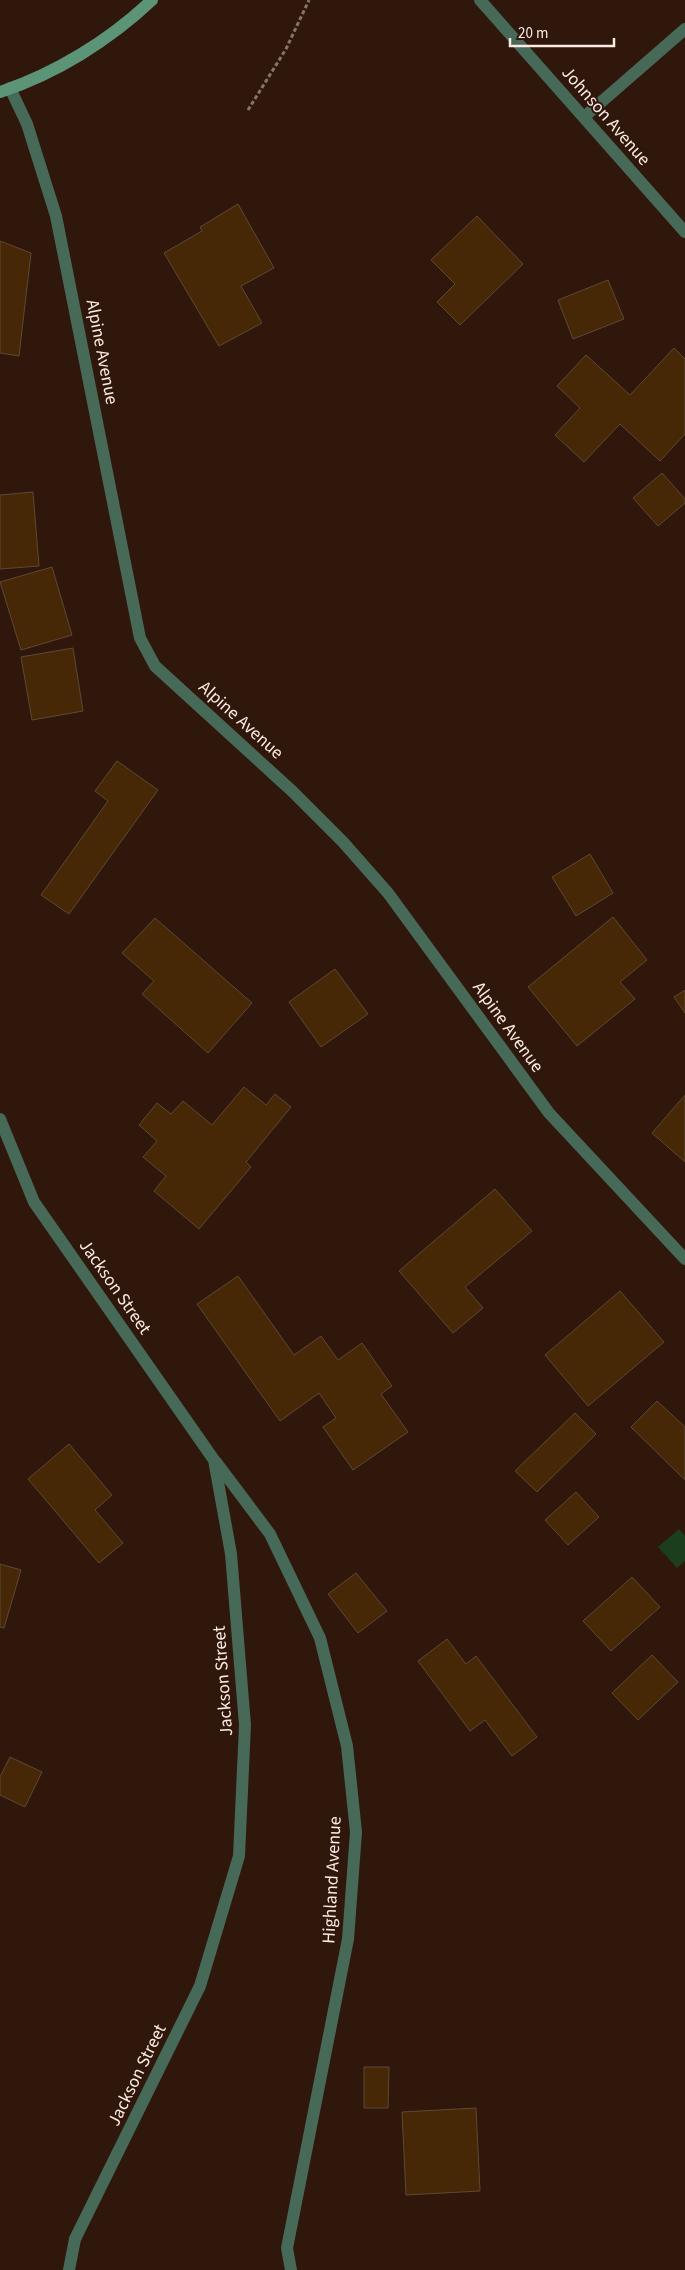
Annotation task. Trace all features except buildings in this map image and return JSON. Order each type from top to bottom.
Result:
[{"type":"main road","points":[[5,90],[56,68],[101,41],[139,13],[152,0]]},
{"type":"street","name":"Johnson Avenue","points":[[480,0],[685,232]]},
{"type":"street","points":[[584,117],[685,29]]},
{"type":"street","name":"Alpine Avenue","points":[[5,90],[28,124],[56,216],[140,638],[156,666],[292,791],[343,842],[388,893],[549,1113],[685,1259]]},
{"type":"street","name":"Jackson Street","points":[[0,1119],[34,1202],[214,1460],[231,1554],[245,1725],[239,1856],[200,1986],[75,2239],[69,2270]]},
{"type":"street","name":"Highland Avenue","points":[[214,1460],[270,1534],[320,1638],[347,1746],[356,1832],[348,1938],[287,2248],[291,2270]]},
{"type":"path","points":[[248,110],[286,49],[309,0]]},
{"type":"green space","points":[[679,1529],[685,1536],[685,1561],[677,1568],[658,1547]]}]
